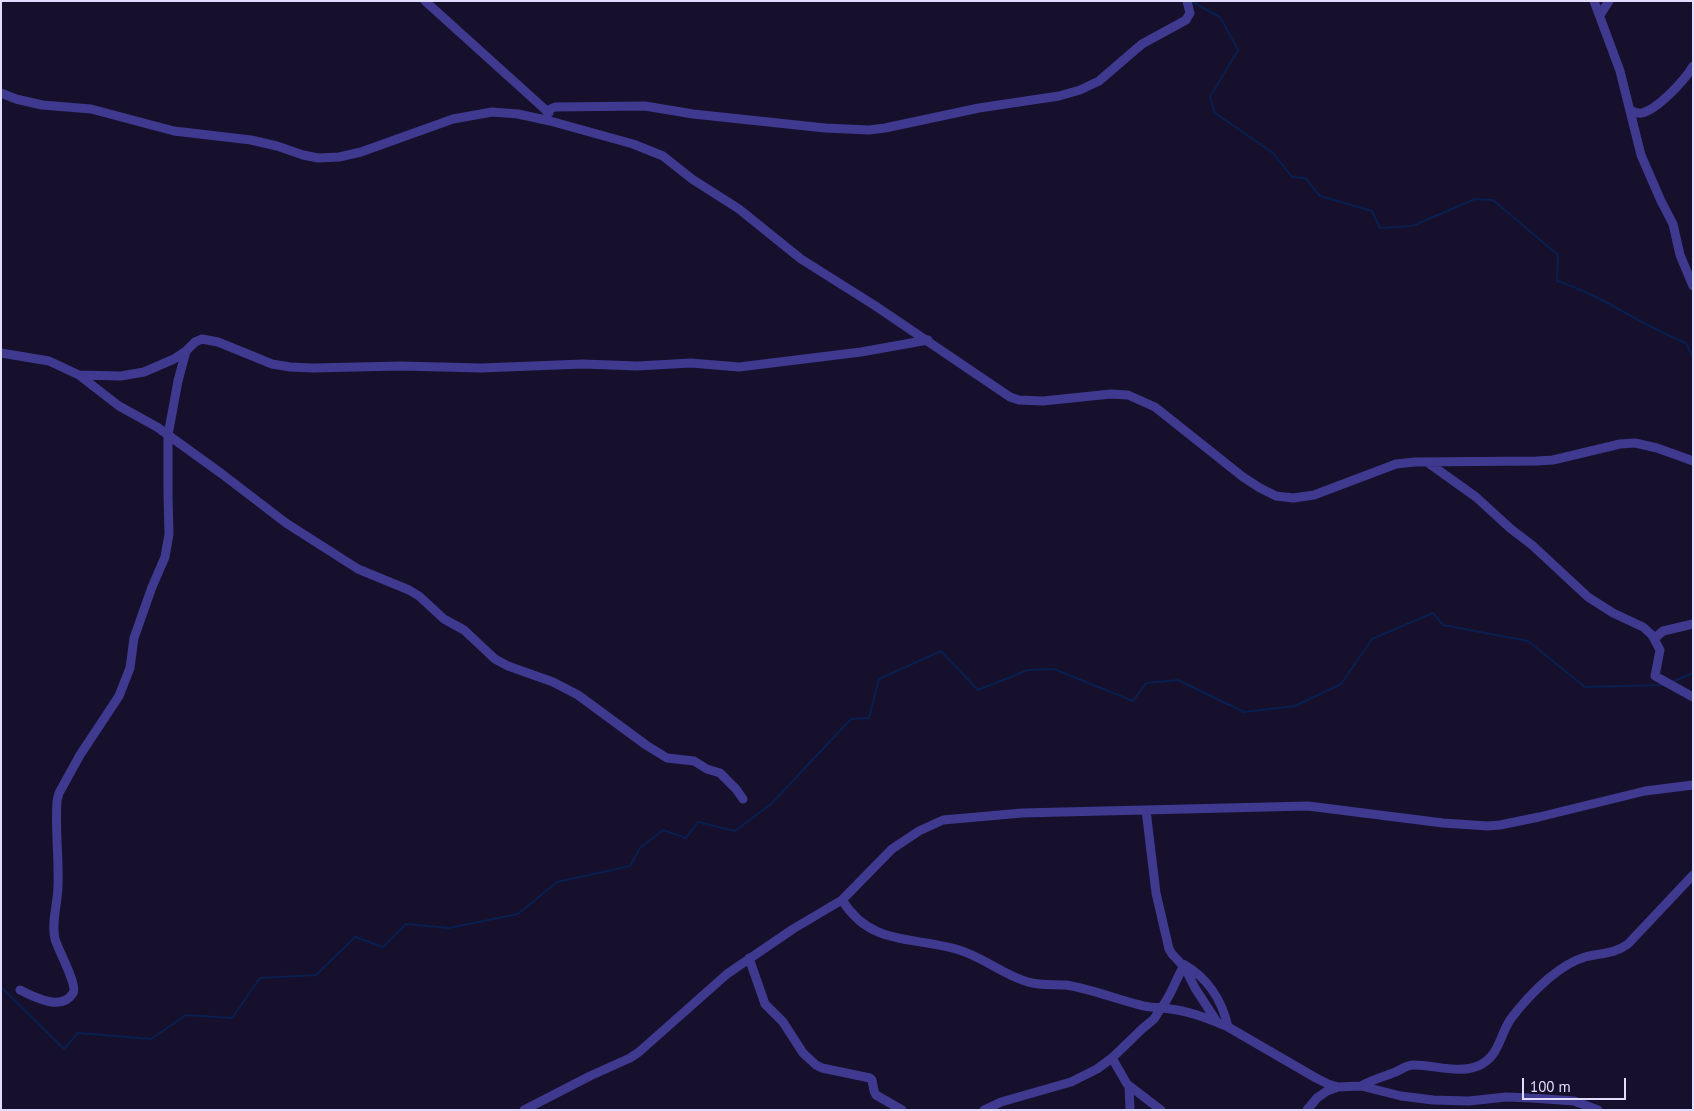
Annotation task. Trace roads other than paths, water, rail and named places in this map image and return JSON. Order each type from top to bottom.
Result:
[{"type":"street","points":[[425,1],[565,126]]},
{"type":"street","points":[[546,110],[555,107],[645,106],[693,114],[825,128],[869,130],[892,127],[979,108],[1059,96],[1090,86],[1111,71],[1136,48],[1186,20],[1190,13],[1187,1]]},
{"type":"street","points":[[1594,1],[1620,71],[1641,156],[1673,224],[1680,255],[1693,286]]},
{"type":"street","points":[[1600,16],[1609,1]]},
{"type":"street","points":[[1630,110],[1642,113],[1654,106],[1684,81],[1693,66]]},
{"type":"street","points":[[1,93],[42,104],[97,110],[181,132],[251,140],[318,158],[339,157],[361,152],[437,124],[478,113],[492,112],[518,114],[550,121],[656,152],[692,179],[745,213],[801,259],[928,340],[998,389],[1019,400],[1057,401],[1110,394],[1128,395],[1155,407],[1243,477],[1276,496],[1293,498],[1314,494],[1396,464],[1553,460],[1620,444],[1635,443],[1657,448],[1693,461]]},
{"type":"street","points":[[1,97],[11,97]]},
{"type":"street","points":[[20,990],[48,1002],[57,1002],[72,994],[74,990],[54,932],[58,888],[57,801],[59,792],[80,755],[119,696],[130,668],[134,638],[165,557],[170,534],[168,435],[178,381],[186,352],[191,344],[202,339],[218,342],[272,364],[290,367],[401,366],[474,368],[589,364],[636,366],[691,363],[734,367],[866,352],[928,340]]},
{"type":"street","points":[[79,374],[98,376],[133,375],[169,362],[186,352]]},
{"type":"street","points":[[1,353],[49,360],[79,374],[112,401],[145,419],[168,435],[286,523],[358,569],[419,596],[444,618],[464,630],[495,659],[508,666],[554,682],[571,691],[667,758],[694,761],[707,769],[720,773],[743,799]]},
{"type":"street","points":[[1427,462],[1481,500],[1588,598],[1613,613],[1643,627],[1655,638],[1660,650],[1655,676],[1693,697]]},
{"type":"street","points":[[1655,638],[1663,631],[1693,624]]},
{"type":"street","points":[[524,1110],[639,1052],[727,974],[793,929],[842,900],[892,850],[919,831],[943,820],[1022,812],[1308,806],[1451,824],[1488,826],[1539,817],[1645,791],[1693,785]]},
{"type":"street","points":[[1146,810],[1150,856],[1156,893],[1169,949],[1182,964],[1194,971],[1210,987],[1223,1009],[1228,1027]]},
{"type":"street","points":[[1361,1086],[1408,1066],[1431,1066],[1464,1070],[1478,1066],[1488,1060],[1497,1050],[1503,1031],[1510,1020],[1528,998],[1548,979],[1569,963],[1621,949],[1628,944],[1693,875]]},
{"type":"street","points":[[842,900],[852,915],[861,923],[882,934],[966,952],[1029,982],[1065,985],[1102,992],[1137,1005],[1182,1011],[1217,1022],[1328,1084],[1361,1086],[1400,1096],[1433,1100],[1469,1101],[1506,1097],[1574,1101],[1598,1110]]},
{"type":"street","points":[[749,958],[765,1004],[783,1022],[807,1056],[822,1068],[870,1078],[876,1095],[902,1110]]},
{"type":"street","points":[[984,1110],[1001,1102],[1071,1082],[1098,1069],[1154,1019],[1170,996],[1182,964]]},
{"type":"street","points":[[1182,964],[1217,1022]]},
{"type":"street","points":[[1112,1058],[1126,1082],[1161,1110]]},
{"type":"street","points":[[1130,1086],[1130,1110]]},
{"type":"street","points":[[1307,1110],[1317,1098],[1338,1086]]},
{"type":"waterway","points":[[1191,1],[1220,17],[1238,50],[1210,97],[1215,113],[1273,153],[1292,177],[1305,178],[1320,196],[1372,211],[1380,228],[1412,226],[1475,199],[1493,200],[1558,255],[1557,281],[1590,294],[1686,343],[1693,358]]},
{"type":"waterway","points":[[1,987],[64,1049],[78,1033],[151,1039],[186,1015],[232,1018],[260,978],[316,975],[355,937],[383,947],[406,924],[449,928],[518,914],[557,882],[630,866],[640,848],[663,830],[686,838],[698,822],[735,831],[771,804],[851,719],[869,718],[879,679],[941,651],[978,690],[1028,670],[1054,669],[1133,701],[1146,683],[1178,680],[1244,712],[1295,706],[1341,684],[1372,639],[1433,613],[1443,625],[1528,641],[1585,687],[1665,685]]},
{"type":"waterway","points":[[1672,682],[1693,673]]}]
